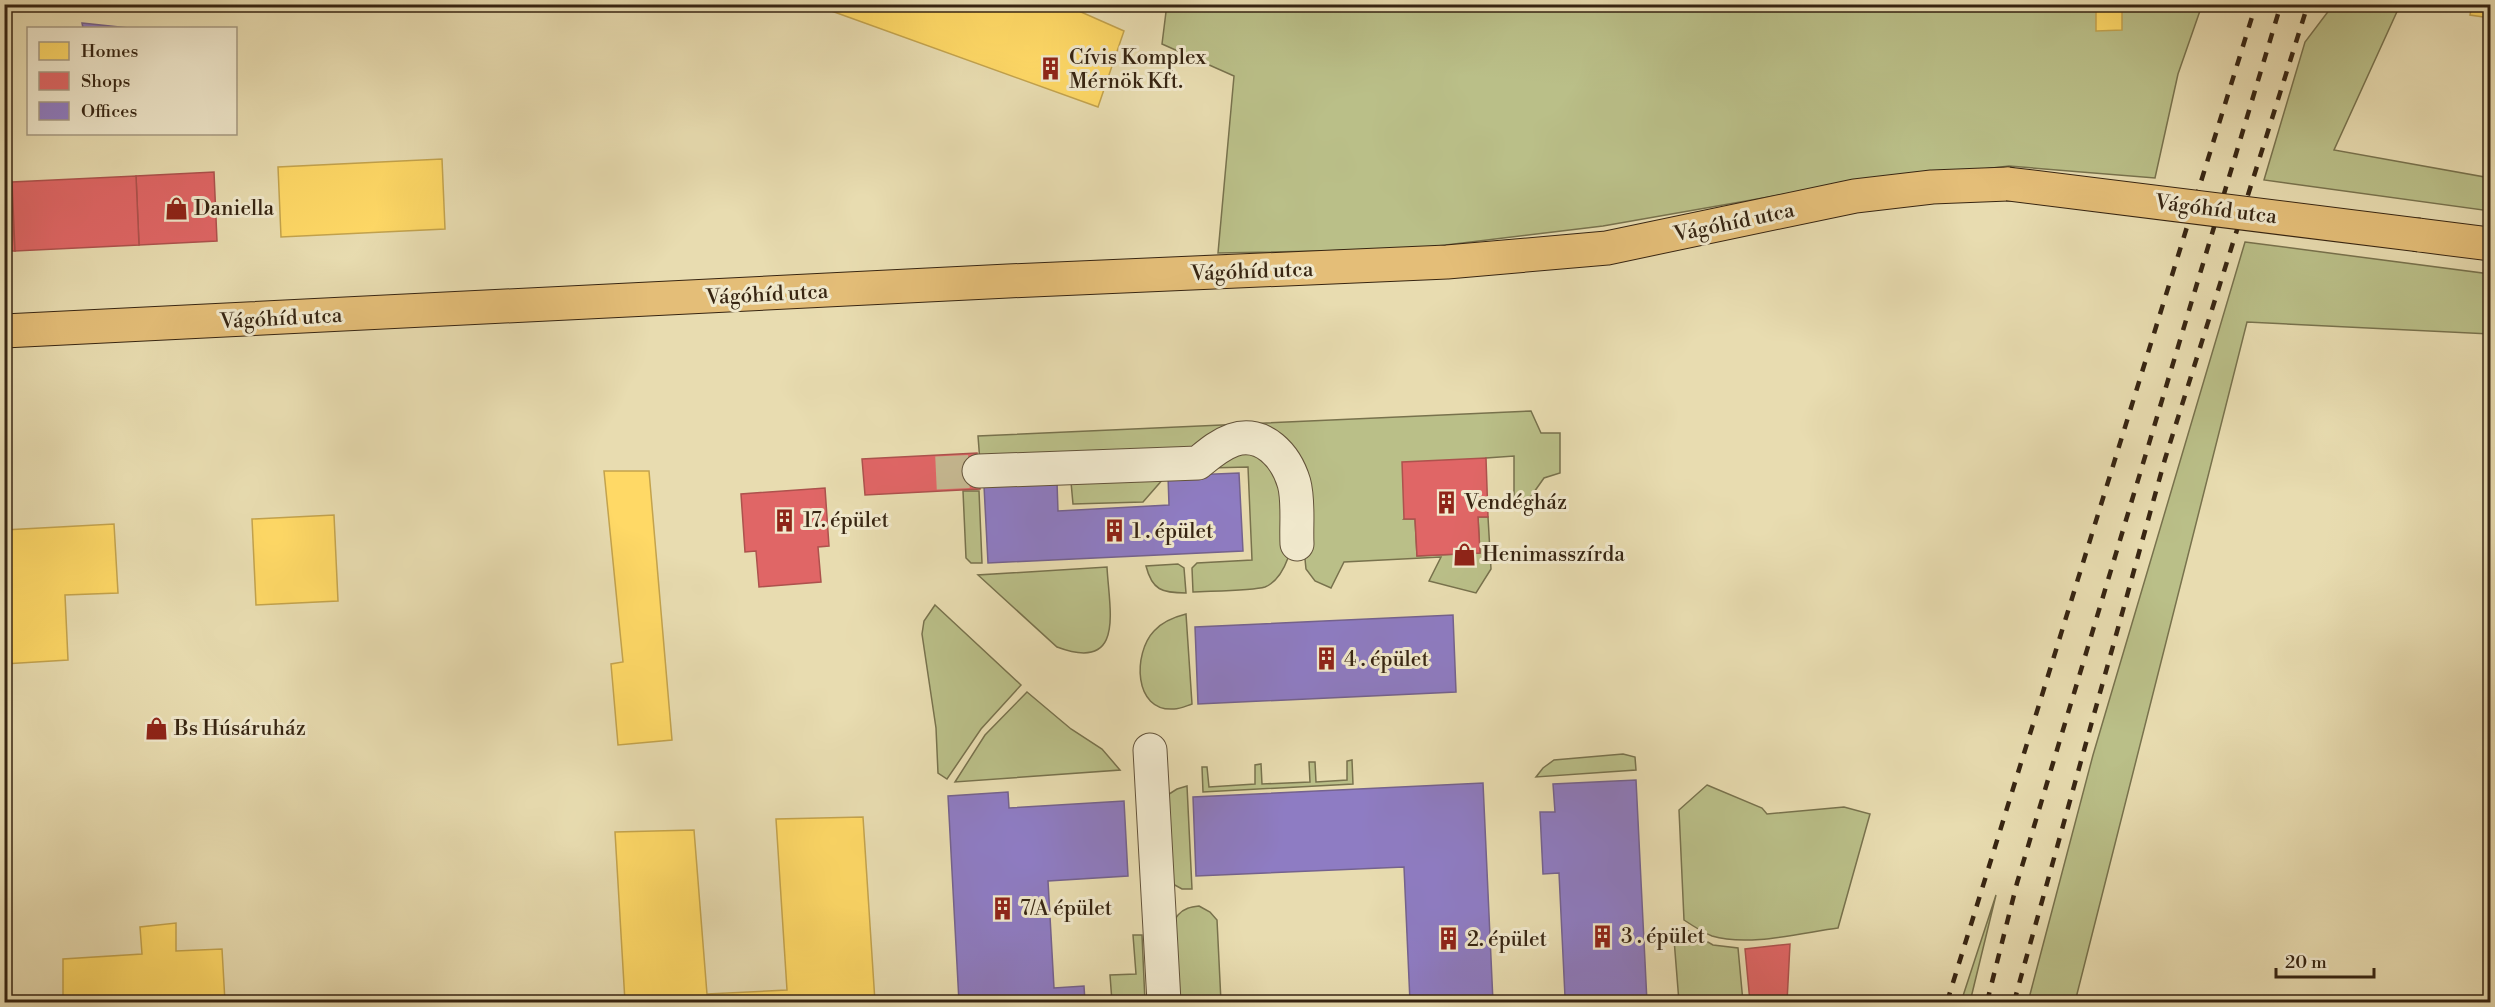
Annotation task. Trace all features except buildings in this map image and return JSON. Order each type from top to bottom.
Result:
[{"type":"main road","name":"Vágóhíd utca","points":[[4,331],[1448,262],[1607,248],[1856,196],[1932,187],[2008,184],[2490,244]]},
{"type":"street","points":[[979,471],[1198,464],[1218,447],[1235,439],[1254,439],[1271,445],[1286,464],[1294,484],[1297,544]]},
{"type":"street","points":[[1150,750],[1164,1002]]},
{"type":"green space","points":[[1167,4],[2202,5],[2178,74],[2155,178],[2009,166],[1814,189],[1603,226],[1413,249],[1218,253],[1234,76],[1162,44]]},
{"type":"green space","points":[[2333,5],[2400,5],[2334,150],[2490,178],[2490,211],[2264,180],[2305,42]]},
{"type":"green space","points":[[2245,242],[2490,274],[2490,334],[2247,322],[2075,1002],[2028,1002],[2093,755]]},
{"type":"green space","points":[[1531,411],[1541,433],[1560,433],[1560,473],[1544,478],[1527,502],[1514,504],[1514,456],[1486,458],[1404,519],[1415,519],[1417,556],[1480,553],[1478,517],[1488,517],[1491,569],[1476,593],[1429,581],[1441,557],[1344,562],[1331,588],[1315,581],[1306,569],[1295,458],[1203,446],[980,462],[978,436]]},
{"type":"green space","points":[[1253,447],[1284,483],[1288,558],[1276,579],[1265,587],[1193,592],[1192,568],[1197,563],[1252,560],[1248,467],[1208,468]]},
{"type":"green space","points":[[1164,478],[1143,502],[1073,504],[1071,482]]},
{"type":"green space","points":[[963,491],[979,491],[982,563],[971,563],[966,558]]},
{"type":"green space","points":[[1178,564],[1184,568],[1186,593],[1164,591],[1159,588],[1151,580],[1146,566]]},
{"type":"green space","points":[[1107,567],[1110,601],[1109,632],[1104,644],[1094,651],[1079,653],[1057,647],[978,575]]},
{"type":"green space","points":[[935,605],[1021,685],[981,729],[947,779],[938,773],[936,728],[922,634],[924,621]]},
{"type":"green space","points":[[1186,614],[1192,704],[1176,709],[1161,707],[1151,701],[1144,691],[1140,666],[1142,653],[1147,641],[1157,628],[1169,620]]},
{"type":"green space","points":[[1027,692],[1071,729],[1102,749],[1120,770],[955,782],[985,735]]},
{"type":"green space","points":[[1623,754],[1635,757],[1636,770],[1536,777],[1554,760]]},
{"type":"green space","points":[[1352,760],[1353,784],[1203,792],[1202,767],[1207,767],[1209,787],[1255,784],[1255,765],[1261,764],[1262,784],[1310,782],[1309,762],[1315,762],[1316,782],[1347,780],[1347,761]]},
{"type":"green space","points":[[1707,785],[1762,808],[1767,814],[1844,807],[1870,814],[1838,928],[1775,938],[1742,940],[1712,936],[1684,920],[1679,810]]},
{"type":"green space","points":[[1187,786],[1192,889],[1182,889],[1171,883],[1166,796]]},
{"type":"green space","points":[[1996,895],[1970,1002],[1961,1002]]},
{"type":"green space","points":[[1199,906],[1210,912],[1217,920],[1221,1002],[1176,1002],[1172,943],[1174,922],[1183,911]]},
{"type":"green space","points":[[1681,927],[1713,945],[1738,948],[1743,1002],[1679,1002],[1674,939]]},
{"type":"green space","points":[[1133,935],[1142,935],[1145,1002],[1112,1002],[1110,975],[1136,974]]},
{"type":"tunnel","points":[[936,473],[979,471]]},
{"type":"railway","points":[[1947,1002],[2256,4]]},
{"type":"railway","points":[[1987,1002],[2017,883],[2281,4]]},
{"type":"railway","points":[[2014,1002],[2165,459],[2308,4]]},
{"type":"place","name":"Cívis Komplex Mérnök Kft.","points":[[1051,69]]},
{"type":"place","name":"Daniella","points":[[176,208]]},
{"type":"place","name":"Vendégház","points":[[1446,502]]},
{"type":"place","name":"17. épület","points":[[785,520]]},
{"type":"place","name":"1 . épület","points":[[1114,531]]},
{"type":"place","name":"Henimasszírda","points":[[1464,554]]},
{"type":"place","name":"4 . épület","points":[[1326,659]]},
{"type":"place","name":"Bs Húsáruház","points":[[156,728]]},
{"type":"place","name":"7/A épület","points":[[1002,908]]},
{"type":"place","name":"3 . épület","points":[[1603,936]]},
{"type":"place","name":"2. épület","points":[[1449,939]]}]
